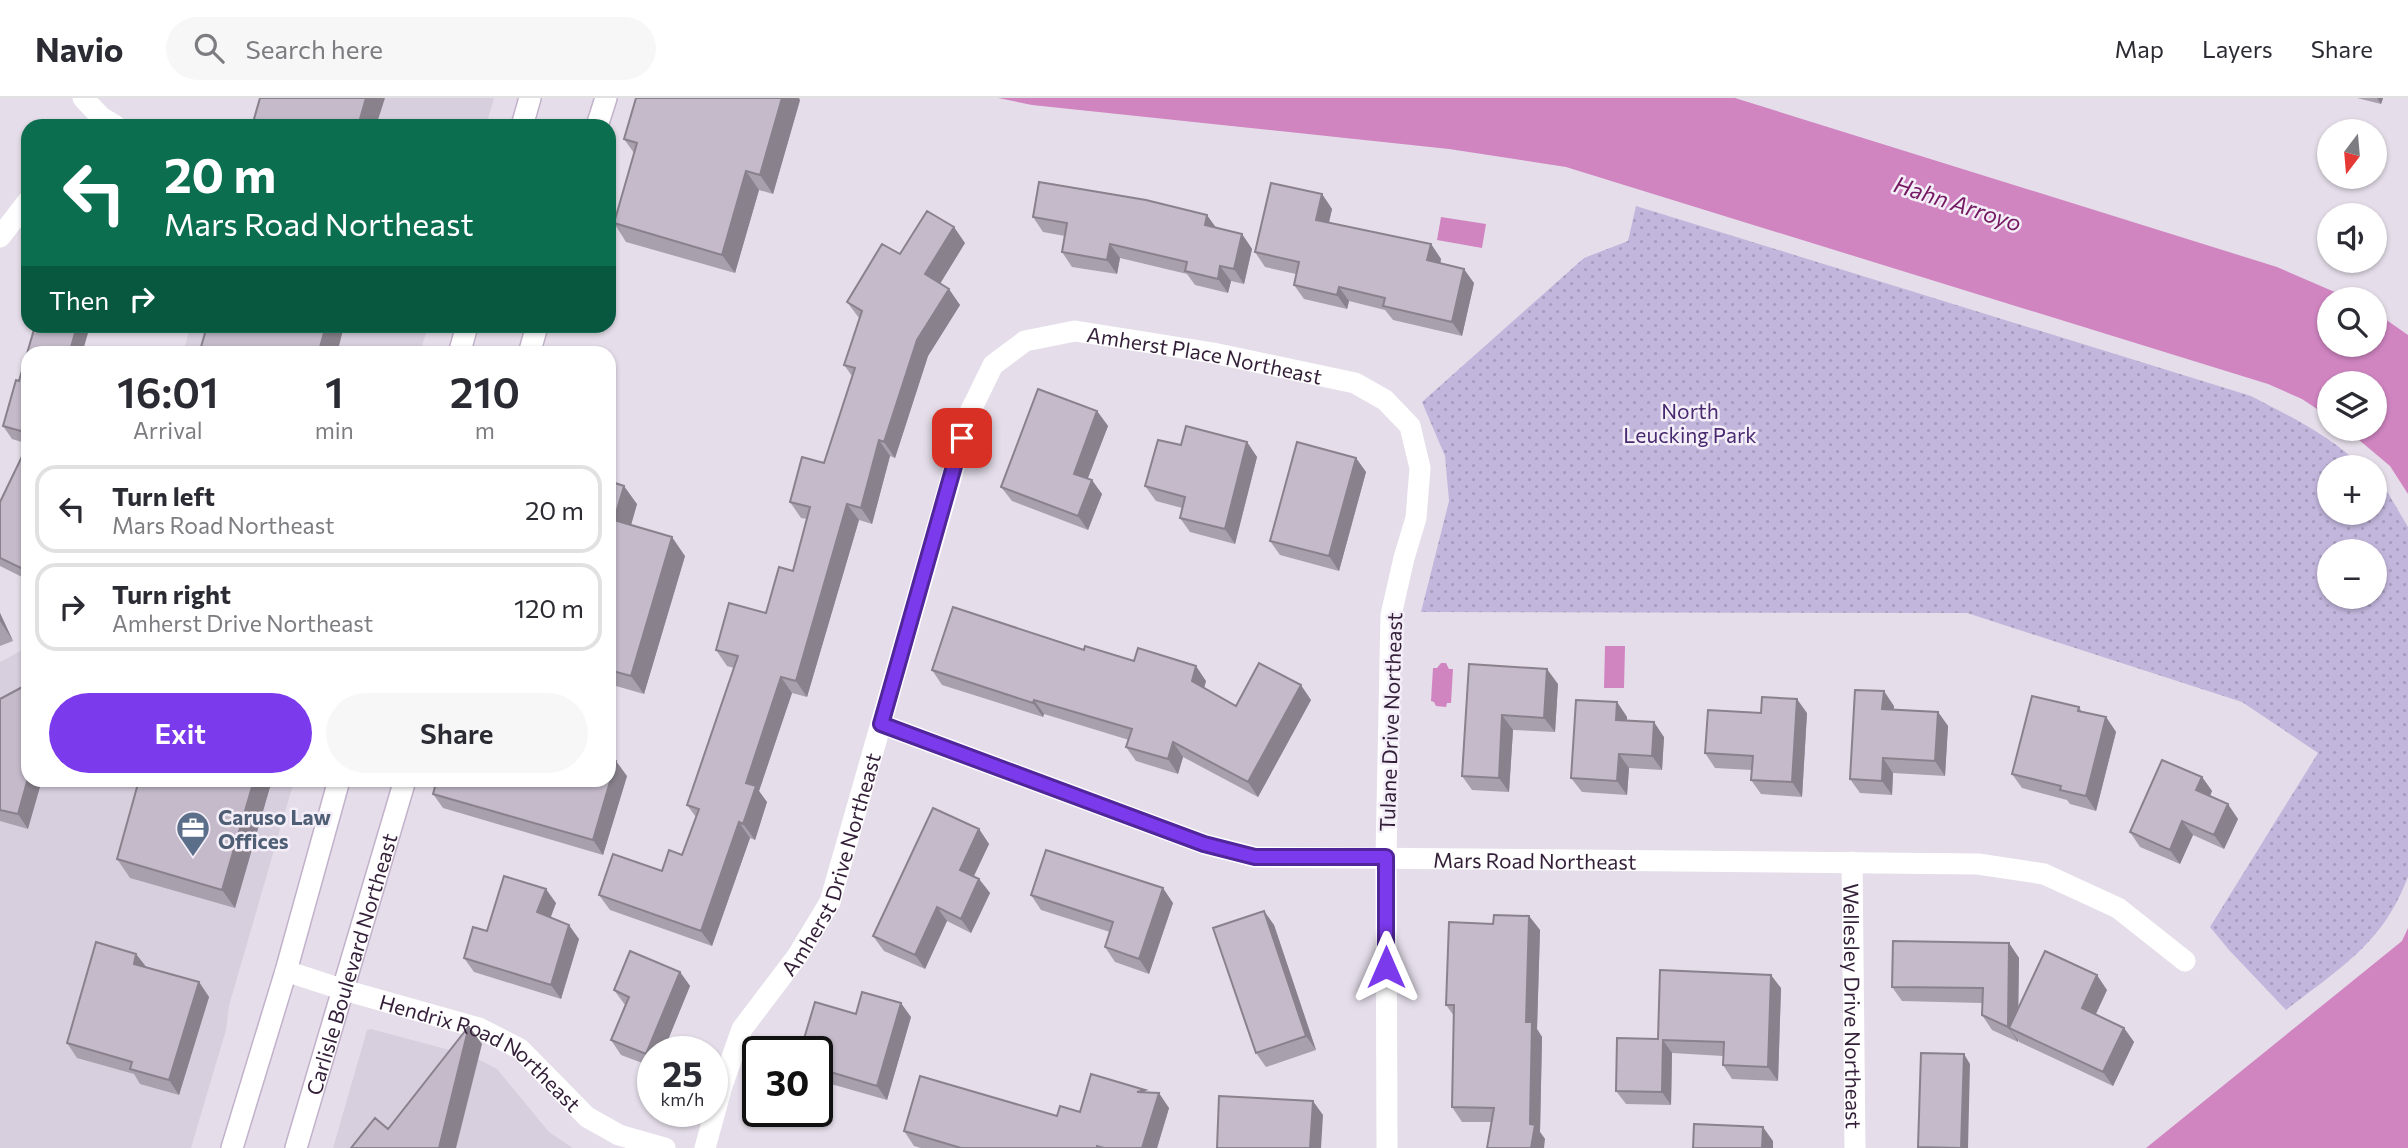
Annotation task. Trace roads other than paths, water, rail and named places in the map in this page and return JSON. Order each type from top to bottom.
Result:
[{"type":"street","points":[[83,98],[100,119]]},
{"type":"street","points":[[524,119],[530,98]]},
{"type":"street","points":[[599,119],[606,98]]},
{"type":"street","points":[[0,237],[21,210]]},
{"type":"street","name":"Amherst Place Northeast","points":[[993,365],[1025,341],[1075,331],[1213,353],[1355,383],[1385,400],[1410,426]]},
{"type":"street","name":"Amherst Drive Northeast","points":[[705,1148],[722,1086],[742,1029],[798,955],[830,902],[970,412],[993,365]]},
{"type":"street","name":"Tulane Drive Northeast","points":[[1387,1148],[1386,857],[1391,615],[1416,518],[1420,468],[1410,426]]},
{"type":"street","name":"Mars Road Northeast","points":[[881,724],[1204,844],[1255,857],[1978,864],[2044,874],[2118,908],[2185,961]]},
{"type":"street","points":[[232,1148],[286,971],[337,787]]},
{"type":"street","name":"Carlisle Boulevard Northeast","points":[[296,1148],[403,787]]},
{"type":"street","name":"Wellesley Drive Northeast","points":[[1852,862],[1855,1148]]},
{"type":"street","name":"Hendrix Road Northeast","points":[[286,971],[479,1028],[520,1049],[587,1117],[619,1135],[665,1148]]},
{"type":"water","name":"Hahn Arroyo","points":[[998,98],[1735,98],[2277,267],[2323,287],[2317,287],[2317,357],[2387,357],[2387,320],[2408,335],[2408,494],[2387,463],[2387,455],[2377,455],[2360,441],[2387,441],[2387,371],[2317,371],[2317,409],[2268,384],[1566,167],[1449,149],[1032,105]]},
{"type":"water","points":[[1441,217],[1486,224],[1482,248],[1437,240]]},
{"type":"water","points":[[1605,646],[1625,646],[1624,688],[1604,688]]},
{"type":"water","points":[[1441,663],[1446,663],[1449,669],[1453,669],[1451,703],[1447,703],[1446,707],[1436,706],[1431,701],[1433,668],[1437,668]]},
{"type":"water","points":[[2408,928],[2408,1148],[2146,1148],[2402,941]]},
{"type":"place","name":"Caruso Law Offices","points":[[193,858]]},
{"type":"park label","name":"North Leucking Park","points":[[1690,422]]}]
